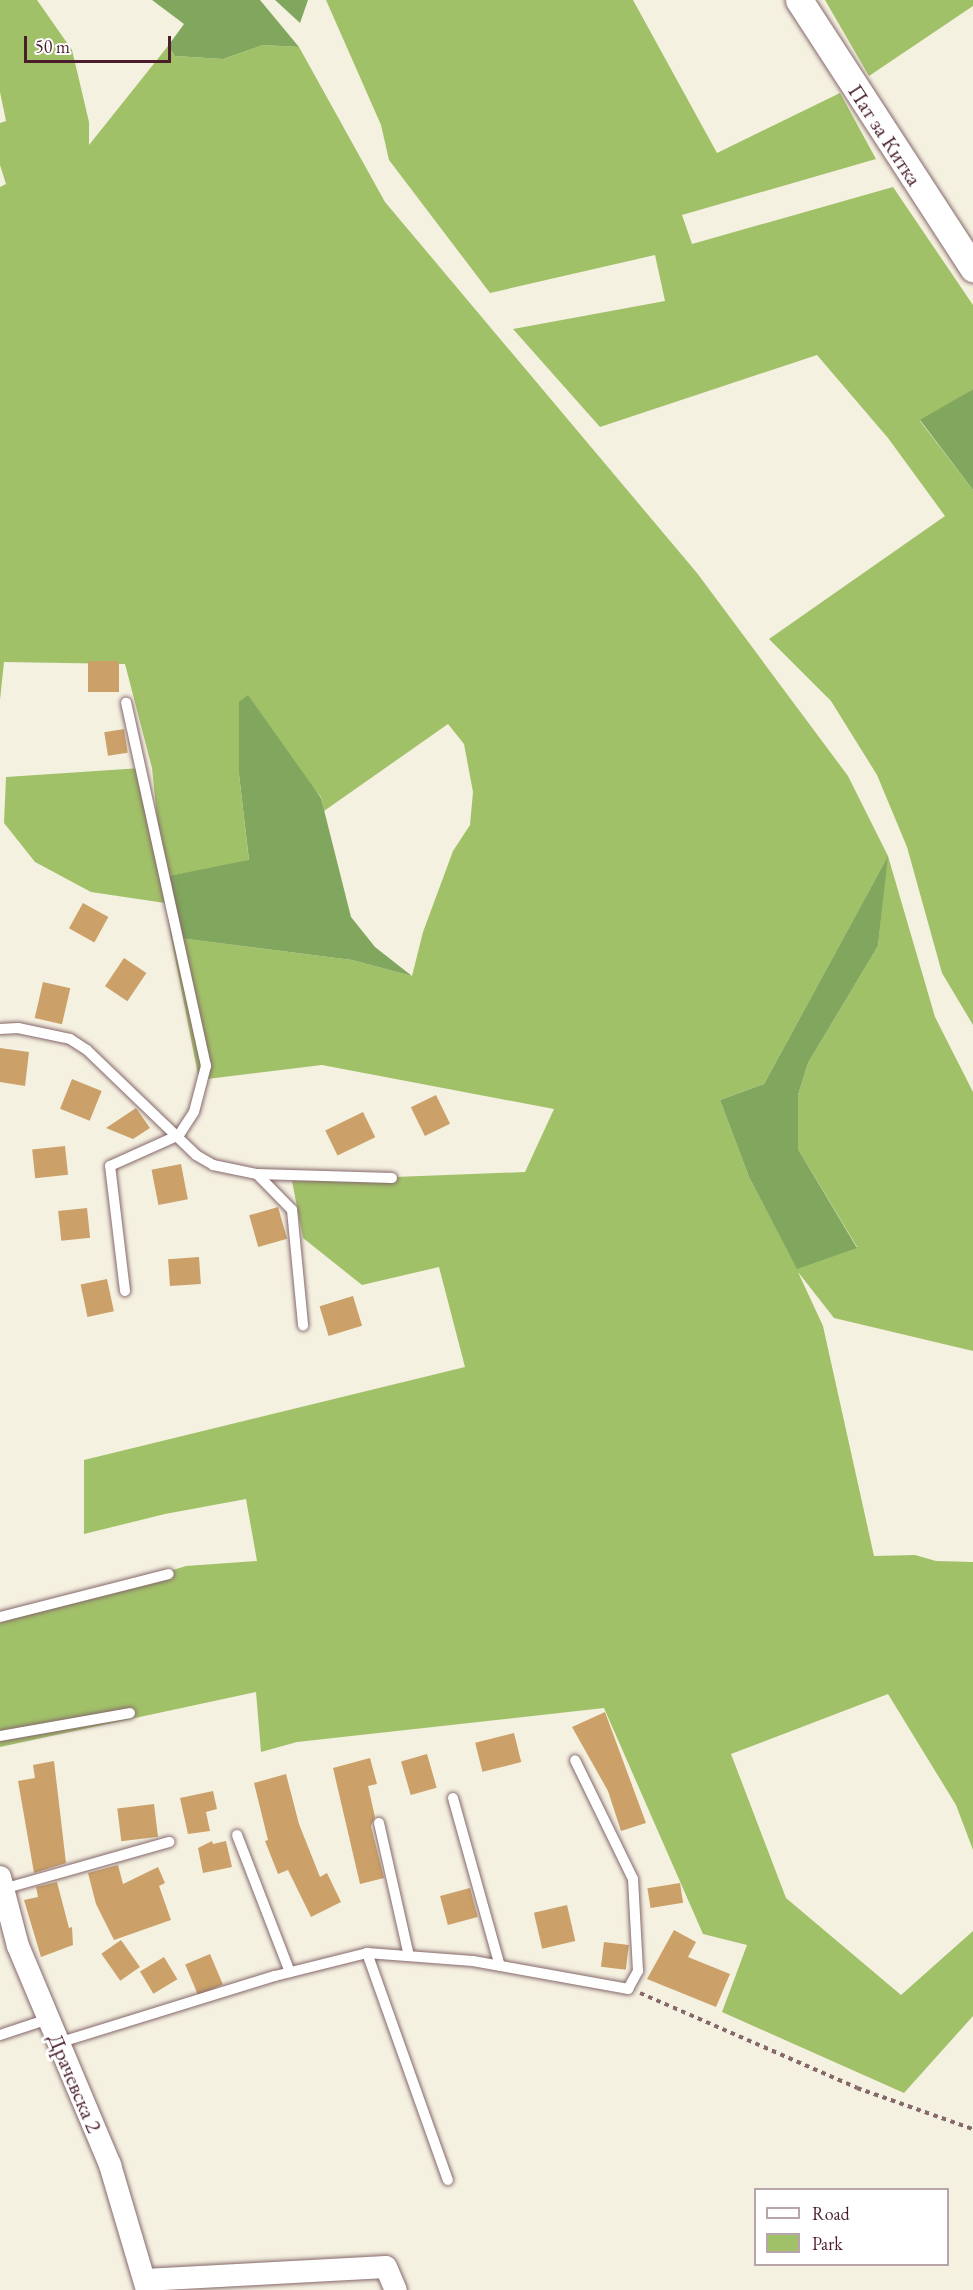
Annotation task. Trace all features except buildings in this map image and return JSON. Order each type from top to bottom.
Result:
[{"type":"street","name":"Пат за Китка","points":[[799,0],[973,268]]},
{"type":"street","name":"Драчевска 2","points":[[2,1883],[18,1946],[110,2165],[146,2285]]},
{"type":"street","points":[[146,2285],[386,2267],[396,2290]]},
{"type":"lane","points":[[125,1291],[110,1166],[179,1136],[194,1112],[206,1066],[126,703]]},
{"type":"lane","points":[[0,1029],[18,1028],[70,1039],[179,1136],[196,1155],[213,1165],[257,1174],[392,1178]]},
{"type":"lane","points":[[257,1174],[292,1210],[303,1325]]},
{"type":"lane","points":[[0,1617],[169,1574]]},
{"type":"lane","points":[[0,1736],[130,1713]]},
{"type":"lane","points":[[58,2043],[290,1972],[367,1953],[500,1966],[628,1989],[638,1971],[633,1879],[575,1760]]},
{"type":"lane","points":[[453,1798],[500,1966]]},
{"type":"lane","points":[[379,1823],[409,1956]]},
{"type":"lane","points":[[237,1835],[290,1972]]},
{"type":"lane","points":[[2,1883],[169,1842]]},
{"type":"lane","points":[[367,1953],[448,2180]]},
{"type":"lane","points":[[0,2035],[48,2019]]},
{"type":"path","points":[[628,1989],[857,2088],[973,2129]]},
{"type":"green space","points":[[0,0],[37,0],[72,50],[89,122],[89,145],[168,46],[175,56],[223,59],[263,45],[299,47],[385,202],[697,573],[848,776],[888,856],[935,1017],[973,1092],[973,1351],[834,1318],[798,1272],[823,1326],[874,1556],[915,1555],[936,1561],[973,1562],[973,1850],[956,1805],[888,1694],[731,1754],[786,1898],[901,1995],[973,1931],[973,2016],[904,2093],[722,2012],[747,1945],[703,1934],[604,1708],[297,1742],[261,1752],[256,1692],[0,1747],[0,1623],[186,1566],[257,1561],[246,1499],[165,1514],[84,1534],[84,1460],[465,1367],[439,1267],[362,1285],[303,1238],[292,1181],[525,1172],[554,1109],[322,1065],[199,1080],[171,937],[352,960],[412,976],[423,932],[453,851],[470,825],[473,792],[464,744],[448,724],[324,811],[321,797],[239,702],[239,774],[249,861],[163,877],[152,768],[125,664],[4,662],[0,700],[0,187],[6,184],[0,165],[0,123],[6,121],[0,92]],"holes":[[[887,858],[878,946],[808,1063],[798,1095],[798,1149],[857,1247],[797,1268],[749,1177],[720,1100],[764,1084]]]},
{"type":"green space","points":[[152,0],[260,0],[299,47],[263,45],[223,59],[175,56],[168,46],[184,24]]},
{"type":"green space","points":[[275,0],[308,0],[300,23]]},
{"type":"green space","points":[[326,0],[633,0],[717,153],[840,93],[876,159],[682,215],[692,244],[893,187],[973,305],[973,389],[920,421],[973,490],[973,1025],[942,973],[907,847],[877,775],[831,701],[769,639],[945,516],[888,438],[817,355],[600,427],[513,329],[665,301],[655,255],[490,293],[389,160],[381,125]]},
{"type":"green space","points":[[825,0],[973,0],[973,6],[869,76]]},
{"type":"green space","points":[[973,389],[973,490],[920,420]]},
{"type":"green space","points":[[248,695],[321,798],[351,917],[375,947],[412,976],[352,960],[171,937],[163,877],[249,860],[239,774],[239,702]]},
{"type":"green space","points":[[141,768],[165,903],[91,892],[35,862],[4,823],[6,777]]},
{"type":"green space","points":[[888,856],[878,946],[808,1063],[798,1095],[798,1149],[857,1248],[797,1269],[749,1177],[720,1100],[764,1084]]}]
